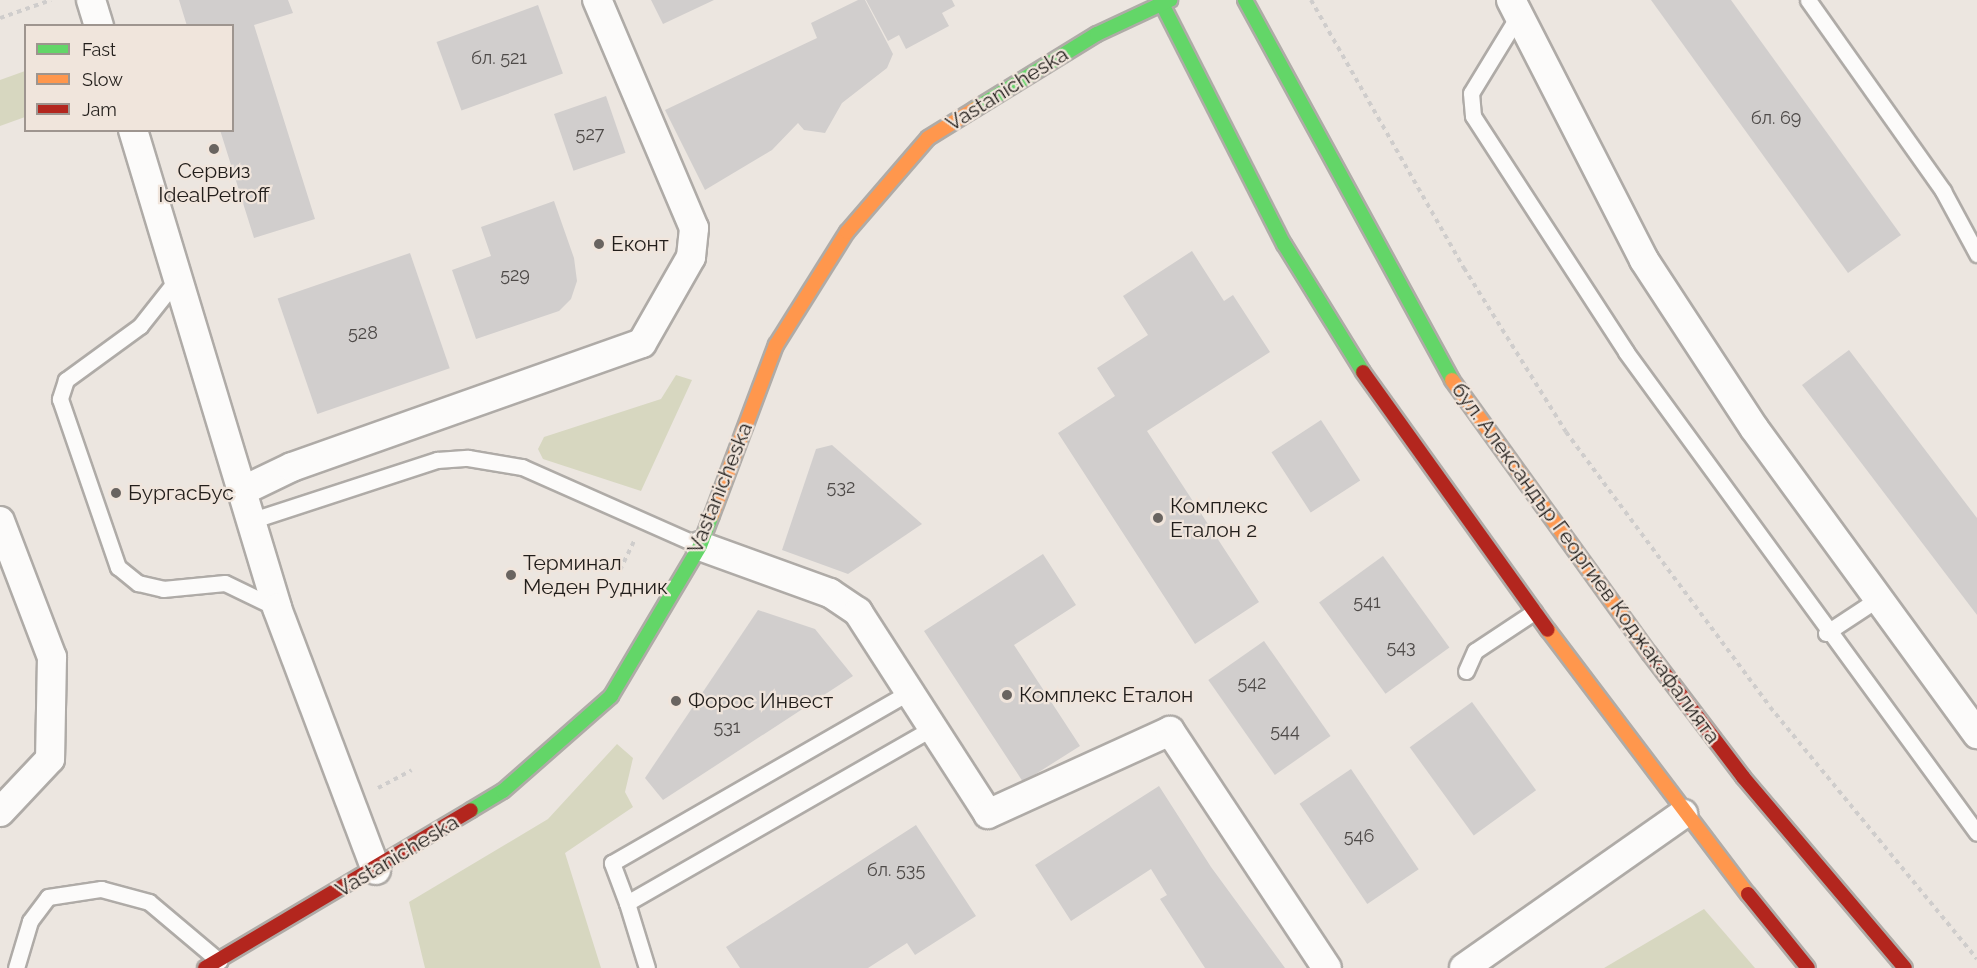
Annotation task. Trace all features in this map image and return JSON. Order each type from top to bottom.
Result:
[{"type":"street","points":[[91,0],[98,24]]},
{"type":"street","points":[[242,491],[292,467],[642,343],[691,256],[694,228],[597,0]]},
{"type":"street","name":"бул. Александър Георгиев Коджакафалията","points":[[1245,0],[1451,379],[1595,582],[1743,777],[1905,968]]},
{"type":"street","points":[[1164,1],[1284,244],[1389,414],[1683,814],[1808,968]]},
{"type":"street","name":"Vastanicheska","points":[[212,964],[376,870],[503,791],[611,696],[700,546],[776,345],[847,232],[928,138],[1097,34],[1164,1]]},
{"type":"street","points":[[1514,8],[1644,260],[1876,600],[1977,734]]},
{"type":"street","points":[[134,132],[277,608],[376,870]]},
{"type":"street","points":[[0,521],[52,657],[50,759],[0,812]]},
{"type":"street","points":[[700,546],[839,599],[858,612],[988,814],[1170,731],[1327,968]]},
{"type":"street","points":[[1464,968],[1683,814]]},
{"type":"lane","points":[[1808,0],[1943,191],[1977,254]]},
{"type":"lane","points":[[1514,8],[1471,93],[1473,116],[1626,351],[1826,633],[1977,833]]},
{"type":"lane","points":[[179,277],[140,326],[66,380],[60,399],[118,567],[138,583],[163,589],[225,583],[277,608]]},
{"type":"lane","points":[[250,521],[437,460],[468,458],[522,467],[700,546]]},
{"type":"lane","points":[[1826,633],[1876,600]]},
{"type":"lane","points":[[1466,671],[1475,651],[1534,612]]},
{"type":"lane","points":[[647,968],[612,863],[909,692]]},
{"type":"lane","points":[[627,903],[932,728]]},
{"type":"lane","points":[[16,968],[30,921],[48,897],[101,889],[148,902],[212,964]]},
{"type":"path","points":[[0,18],[51,0]]},
{"type":"path","points":[[1311,0],[1464,268],[1566,432],[1770,707],[1977,959]]},
{"type":"path","points":[[620,570],[644,521]]},
{"type":"path","points":[[350,802],[412,770]]},
{"type":"green space","points":[[24,71],[24,117],[0,126],[0,80]]},
{"type":"green space","points":[[676,375],[692,380],[641,491],[543,459],[538,449],[544,437],[661,399]]},
{"type":"green space","points":[[617,744],[633,758],[625,792],[633,807],[565,853],[601,968],[425,968],[409,902],[548,819]]},
{"type":"green space","points":[[1704,909],[1755,968],[1604,968]]},
{"type":"building","points":[[179,0],[288,0],[293,13],[254,25],[315,219],[254,238],[221,132],[234,132],[234,24],[186,24]]},
{"type":"building","points":[[651,0],[714,0],[663,24]]},
{"type":"building","points":[[858,0],[865,0],[893,54],[887,68],[842,103],[825,133],[804,130],[798,123],[772,150],[705,190],[665,110],[817,38],[811,23]]},
{"type":"building","points":[[866,0],[952,0],[955,6],[942,13],[949,26],[906,49],[899,35],[888,41]]},
{"type":"building","points":[[1651,0],[1731,0],[1901,235],[1848,273]]},
{"type":"building","points":[[538,5],[563,74],[461,111],[437,42]]},
{"type":"building","points":[[606,96],[626,153],[574,171],[554,114]]},
{"type":"building","points":[[554,201],[574,258],[577,281],[571,299],[559,311],[476,339],[452,270],[491,256],[481,227]]},
{"type":"building","name":"Комплекс Еталон 2","points":[[1192,251],[1224,301],[1233,295],[1270,352],[1147,431],[1259,602],[1195,644],[1058,433],[1115,396],[1097,368],[1148,335],[1123,296]]},
{"type":"building","points":[[410,253],[450,368],[317,414],[278,299]]},
{"type":"building","points":[[1849,350],[1977,518],[1977,615],[1802,385]]},
{"type":"building","points":[[1321,420],[1360,480],[1311,513],[1272,452]]},
{"type":"building","points":[[832,445],[922,524],[848,574],[782,550],[816,449]]},
{"type":"building","name":"Комплекс Еталон","points":[[1043,554],[1076,605],[1014,645],[1080,746],[1023,782],[924,631]]},
{"type":"building","points":[[1383,556],[1449,647],[1386,694],[1319,602]]},
{"type":"building","points":[[758,610],[815,629],[853,676],[663,800],[645,778]]},
{"type":"building","points":[[1264,641],[1331,736],[1275,775],[1208,680]]},
{"type":"building","points":[[1472,702],[1536,790],[1474,835],[1410,747]]},
{"type":"building","points":[[1351,769],[1419,869],[1367,904],[1300,804]]},
{"type":"building","points":[[1159,786],[1211,867],[1285,968],[1205,968],[1160,899],[1167,895],[1151,869],[1071,921],[1035,865]]},
{"type":"building","points":[[916,825],[976,916],[915,955],[907,943],[868,968],[740,968],[726,947]]},
{"type":"traffic: fast","points":[[1160,0],[1284,244],[1363,372]]},
{"type":"traffic: fast","points":[[975,109],[1097,34],[1170,0]]},
{"type":"traffic: fast","points":[[1245,0],[1452,380]]},
{"type":"traffic: fast","points":[[471,810],[503,791],[611,696],[700,546],[712,515]]},
{"type":"traffic: slow","points":[[712,515],[776,345],[847,232],[928,138],[975,109]]},
{"type":"traffic: slow","points":[[1452,380],[1649,653]]},
{"type":"traffic: slow","points":[[1548,630],[1748,894]]},
{"type":"traffic: jam","points":[[1363,372],[1548,630]]},
{"type":"traffic: jam","points":[[1649,653],[1743,777],[1905,968]]},
{"type":"traffic: jam","points":[[205,968],[471,810]]},
{"type":"traffic: jam","points":[[1748,894],[1808,968]]},
{"type":"place","name":"Сервиз IdealPetroff","points":[[214,149]]},
{"type":"place","name":"Еконт","points":[[599,244]]},
{"type":"place","name":"БургасБус","points":[[116,493]]},
{"type":"place","name":"Комплекс Еталон 2","points":[[1158,518]]},
{"type":"place","name":"Терминал Меден Рудник","points":[[511,575]]},
{"type":"place","name":"Комплекс Еталон","points":[[1007,695]]},
{"type":"place","name":"Форос Инвест","points":[[676,701]]}]
